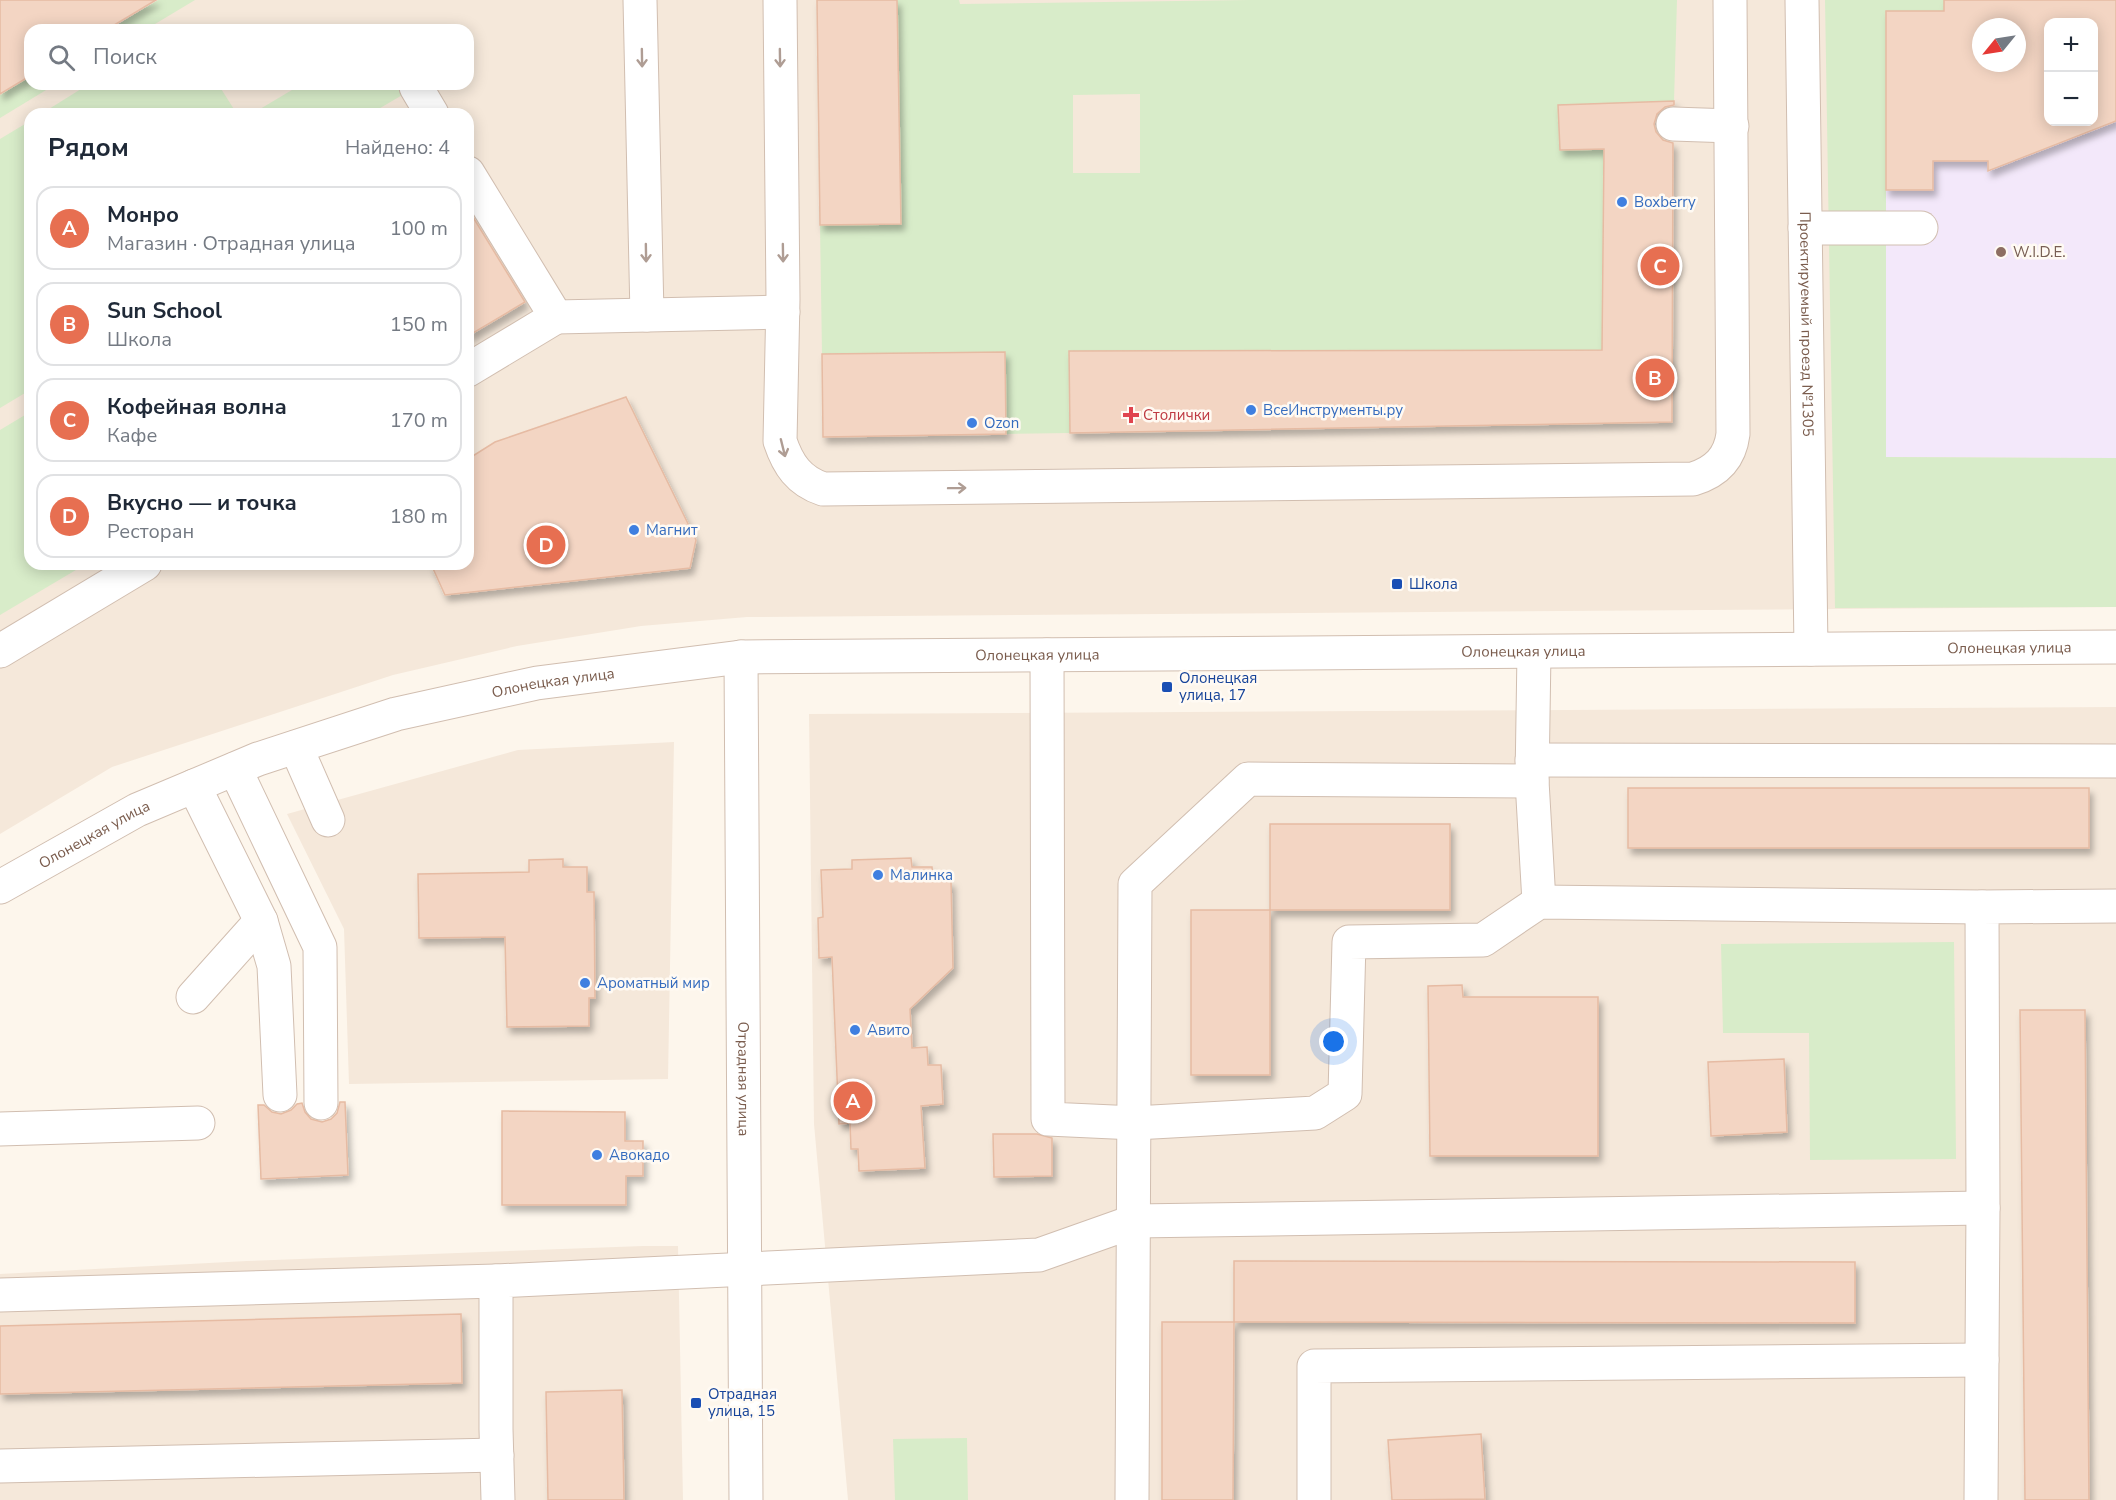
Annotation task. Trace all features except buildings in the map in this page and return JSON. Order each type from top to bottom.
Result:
[{"type":"street","points":[[640,0],[647,315]]},
{"type":"street","points":[[780,0],[783,312],[780,441],[786,459],[794,471],[813,486],[823,489],[1694,479],[1714,470],[1722,462],[1732,444],[1733,434],[1730,0]]},
{"type":"street","name":"Проектируемый проезд №1305","points":[[1802,0],[1811,649]]},
{"type":"street","points":[[1673,124],[1732,126]]},
{"type":"street","points":[[474,183],[556,317]]},
{"type":"street","points":[[1805,228],[1921,228]]},
{"type":"street","points":[[474,366],[556,317],[783,312]]},
{"type":"street","points":[[0,651],[135,570]]},
{"type":"street","name":"Олонецкая улица","points":[[0,887],[137,810],[235,769],[396,714],[537,683],[741,657],[2116,647]]},
{"type":"street","points":[[1534,651],[1532,770],[1539,902]]},
{"type":"street","points":[[1047,655],[1048,1119],[1135,1123],[1316,1113],[1346,1094],[1349,942],[1483,940],[1539,902],[1982,907],[2116,906]]},
{"type":"street","name":"Отрадная улица","points":[[741,657],[746,1500]]},
{"type":"street","points":[[296,747],[328,820]]},
{"type":"street","points":[[1132,1500],[1135,884],[1248,779],[1532,770],[2116,761]]},
{"type":"street","points":[[235,769],[320,947],[321,1103]]},
{"type":"street","points":[[194,786],[261,921],[274,966],[280,1095]]},
{"type":"street","points":[[1981,1500],[1982,907]]},
{"type":"street","points":[[193,998],[261,921]]},
{"type":"street","points":[[0,1129],[198,1123]]},
{"type":"street","points":[[0,1295],[496,1281],[1039,1255],[1135,1221],[1983,1208]]},
{"type":"street","points":[[496,1281],[498,1500]]},
{"type":"street","points":[[1314,1500],[1314,1366],[1982,1360]]},
{"type":"street","points":[[0,1466],[497,1455]]},
{"type":"shaded area","points":[[0,0],[2116,0],[2116,607],[747,617],[641,626],[517,646],[393,675],[112,767],[0,834]]},
{"type":"shaded area","name":"W.I.D.E.","points":[[1944,0],[2116,0],[2116,458],[1886,457],[1886,11],[1944,11]]},
{"type":"shaded area","points":[[2116,707],[2116,1500],[848,1500],[814,1124],[809,714]]},
{"type":"shaded area","points":[[674,742],[668,1079],[349,1084],[344,929],[287,814],[518,750]]},
{"type":"shaded area","points":[[678,1246],[683,1500],[0,1500],[0,1274],[247,1261]]},
{"type":"green space","points":[[158,0],[195,0],[155,24],[119,24]]},
{"type":"green space","points":[[897,0],[959,0],[960,4],[1249,0],[1677,0],[1674,101],[1558,105],[1560,150],[1604,149],[1602,350],[1069,351],[1070,433],[1006,434],[1004,352],[822,354],[820,225],[901,224]],"holes":[[[1140,94],[1140,173],[1073,173],[1073,95]]]},
{"type":"green space","points":[[1825,0],[1944,0],[1944,11],[1886,11],[1886,457],[2116,458],[2116,607],[1835,608]]},
{"type":"green space","points":[[24,81],[24,90],[46,90],[0,118],[0,95]]},
{"type":"green space","points":[[79,90],[222,90],[233,108],[51,108]]},
{"type":"green space","points":[[292,90],[402,90],[404,94],[380,108],[262,108]]},
{"type":"green space","points":[[24,125],[24,394],[0,408],[0,139]]},
{"type":"green space","points":[[24,416],[24,570],[76,570],[0,615],[0,430]]},
{"type":"green space","points":[[1954,942],[1956,1159],[1810,1160],[1809,1033],[1723,1033],[1721,944]]},
{"type":"green space","points":[[967,1438],[968,1500],[895,1500],[893,1439]]},
{"type":"place","name":"Boxberry","points":[[1622,202]]},
{"type":"place","name":"W.I.D.E.","points":[[2001,252]]},
{"type":"place","name":"Кофейная волна","points":[[1660,266]]},
{"type":"place","name":"Sun School","points":[[1655,378]]},
{"type":"place","name":"ВсеИнструменты.ру","points":[[1251,410]]},
{"type":"place","name":"Столички","points":[[1131,415]]},
{"type":"place","name":"Ozon","points":[[972,423]]},
{"type":"place","name":"Магнит","points":[[634,530]]},
{"type":"place","name":"Вкусно — и точка","points":[[546,545]]},
{"type":"place","name":"Школа","points":[[1397,584]]},
{"type":"place","name":"Олонецкая улица, 17","points":[[1167,687]]},
{"type":"place","name":"Малинка","points":[[878,875]]},
{"type":"place","name":"Ароматный мир","points":[[585,983]]},
{"type":"place","name":"Авито","points":[[855,1030]]},
{"type":"place","name":"Монро","points":[[853,1101]]},
{"type":"place","name":"Авокадо","points":[[597,1155]]},
{"type":"place","name":"Отрадная улица, 15","points":[[696,1403]]}]
